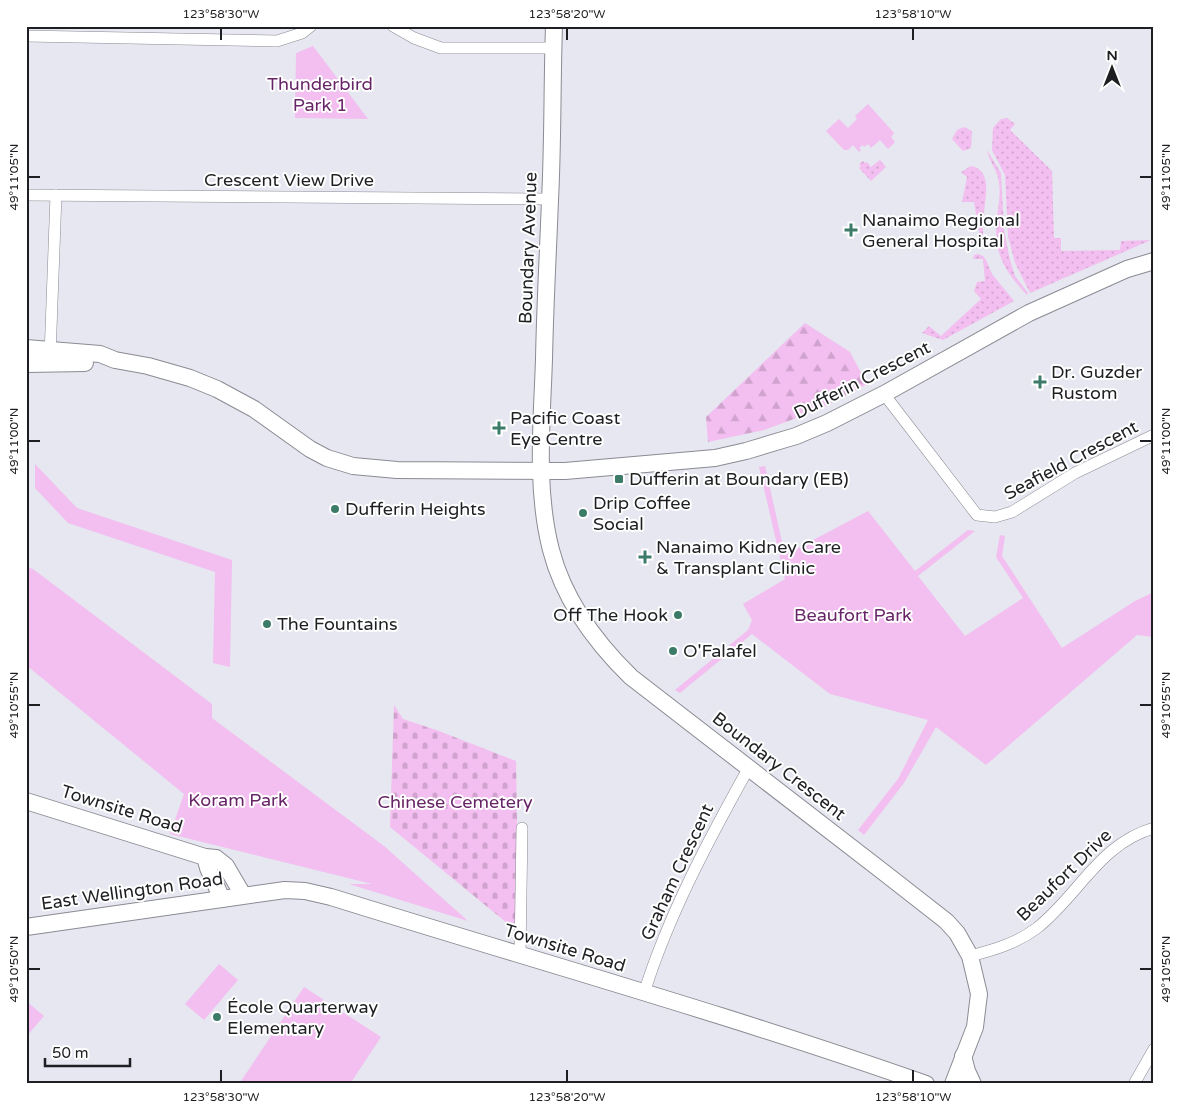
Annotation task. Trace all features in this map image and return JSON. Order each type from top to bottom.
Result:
[{"type":"street","points":[[26,36],[277,41],[302,33],[311,26]]},
{"type":"street","points":[[393,26],[414,38],[441,48],[553,48]]},
{"type":"street","name":"Boundary Avenue","points":[[542,471],[545,303],[550,200],[554,26]]},
{"type":"street","name":"Crescent View Drive","points":[[26,195],[550,200]]},
{"type":"street","points":[[50,357],[56,195]]},
{"type":"street","name":"Dufferin Crescent","points":[[26,348],[50,357],[99,363],[115,360],[148,366],[204,384],[254,409],[310,449],[327,458],[353,466],[397,470],[565,471],[700,460],[746,451],[796,436],[827,424],[884,394],[1029,313],[1127,269],[1154,260]]},
{"type":"street","name":"Dufferin Crescent","points":[[26,364],[50,357]]},
{"type":"street","name":"Seafield Crescent","points":[[884,394],[978,515],[995,517],[1012,512],[1075,474],[1154,435]]},
{"type":"street","name":"Boundary Crescent","points":[[542,471],[546,522],[552,552],[570,597],[590,632],[602,647],[631,677],[946,921],[957,933],[970,956],[979,994],[975,1027],[953,1084]]},
{"type":"street","name":"Graham Crescent","points":[[644,993],[678,901],[748,769]]},
{"type":"street","name":"Townsite Road","points":[[26,800],[205,857],[216,858],[226,866],[243,895],[285,890],[305,891],[331,897],[838,1053],[926,1084]]},
{"type":"street","points":[[520,955],[522,828]]},
{"type":"street","name":"Beaufort Drive","points":[[970,956],[1009,944],[1024,937],[1051,914],[1110,850],[1143,831],[1154,828]]},
{"type":"street","points":[[205,857],[222,898]]},
{"type":"street","name":"East Wellington Road","points":[[26,927],[243,895]]},
{"type":"street","points":[[1134,1084],[1154,1049]]},
{"type":"street","points":[[964,1056],[967,1071],[974,1084]]},
{"type":"green space","name":"Thunderbird Park 1","points":[[313,46],[368,119],[295,118],[296,53]]},
{"type":"green space","points":[[868,104],[894,133],[891,137],[895,142],[888,149],[880,140],[871,148],[868,144],[864,147],[863,145],[859,148],[861,150],[859,152],[853,145],[848,150],[844,150],[826,131],[839,119],[848,128],[857,119],[855,116]]},
{"type":"green space","points":[[1007,118],[1015,124],[1010,130],[1052,171],[1054,238],[1061,238],[1061,251],[1120,250],[1121,241],[1151,240],[1030,293],[1015,263],[1008,236],[1005,175],[992,150],[993,128],[1001,119]]},
{"type":"green space","points":[[964,127],[972,131],[971,148],[963,151],[952,139],[957,130]]},
{"type":"green space","points":[[987,150],[1001,173],[1004,229],[1009,256],[1015,276],[1028,293],[1027,295],[1006,269],[999,251],[996,230],[1000,187]]},
{"type":"green space","points":[[880,160],[886,167],[871,181],[859,168],[861,166],[859,164],[863,161],[867,162],[871,167]]},
{"type":"green space","points":[[971,166],[982,173],[985,179],[986,193],[983,241],[971,244],[970,239],[980,238],[974,202],[962,202],[967,177],[961,172]]},
{"type":"green space","points":[[974,255],[983,256],[992,274],[1014,301],[943,340],[922,333],[929,326],[941,336],[981,299],[974,291],[977,282],[985,281],[983,259],[973,258]]},
{"type":"green space","points":[[805,323],[850,352],[867,384],[818,410],[764,430],[708,442],[706,417]]},
{"type":"green space","points":[[35,464],[77,508],[232,560],[230,667],[213,663],[215,572],[68,523],[35,488]]},
{"type":"green space","name":"Beaufort Park","points":[[765,466],[785,555],[868,511],[915,571],[968,530],[975,531],[918,576],[965,636],[1023,598],[996,557],[1000,535],[1005,536],[1002,556],[1062,648],[1135,601],[1154,592],[1154,637],[1137,635],[986,765],[936,727],[904,783],[864,835],[858,830],[898,779],[928,720],[830,694],[752,634],[680,693],[675,690],[748,630],[752,620],[743,604],[785,579],[759,467]]},
{"type":"green space","name":"Koram Park","points":[[26,567],[33,569],[212,704],[212,718],[384,846],[468,921],[349,884],[372,884],[170,834],[184,794],[26,665]]},
{"type":"green space","name":"Chinese Cemetery","points":[[394,705],[403,719],[516,761],[519,933],[390,827]]},
{"type":"green space","points":[[219,964],[238,980],[204,1020],[185,1004]]},
{"type":"green space","points":[[304,987],[381,1037],[350,1084],[239,1084]]},
{"type":"green space","points":[[26,1001],[44,1016],[26,1037]]},
{"type":"place","name":"Nanaimo Regional General Hospital","points":[[851,230]]},
{"type":"place","name":"Dr. Guzder Rustom","points":[[1040,382]]},
{"type":"place","name":"Pacific Coast Eye Centre","points":[[499,428]]},
{"type":"place","name":"Dufferin at Boundary (EB)","points":[[619,479]]},
{"type":"place","name":"Dufferin Heights","points":[[335,509]]},
{"type":"place","name":"Drip Coffee Social","points":[[583,513]]},
{"type":"place","name":"Nanaimo Kidney Care & Transplant Clinic","points":[[645,557]]},
{"type":"place","name":"Off The Hook","points":[[678,615]]},
{"type":"place","name":"The Fountains","points":[[267,624]]},
{"type":"place","name":"O'Falafel","points":[[673,651]]},
{"type":"place","name":"École Quarterway Elementary","points":[[217,1017]]}]
